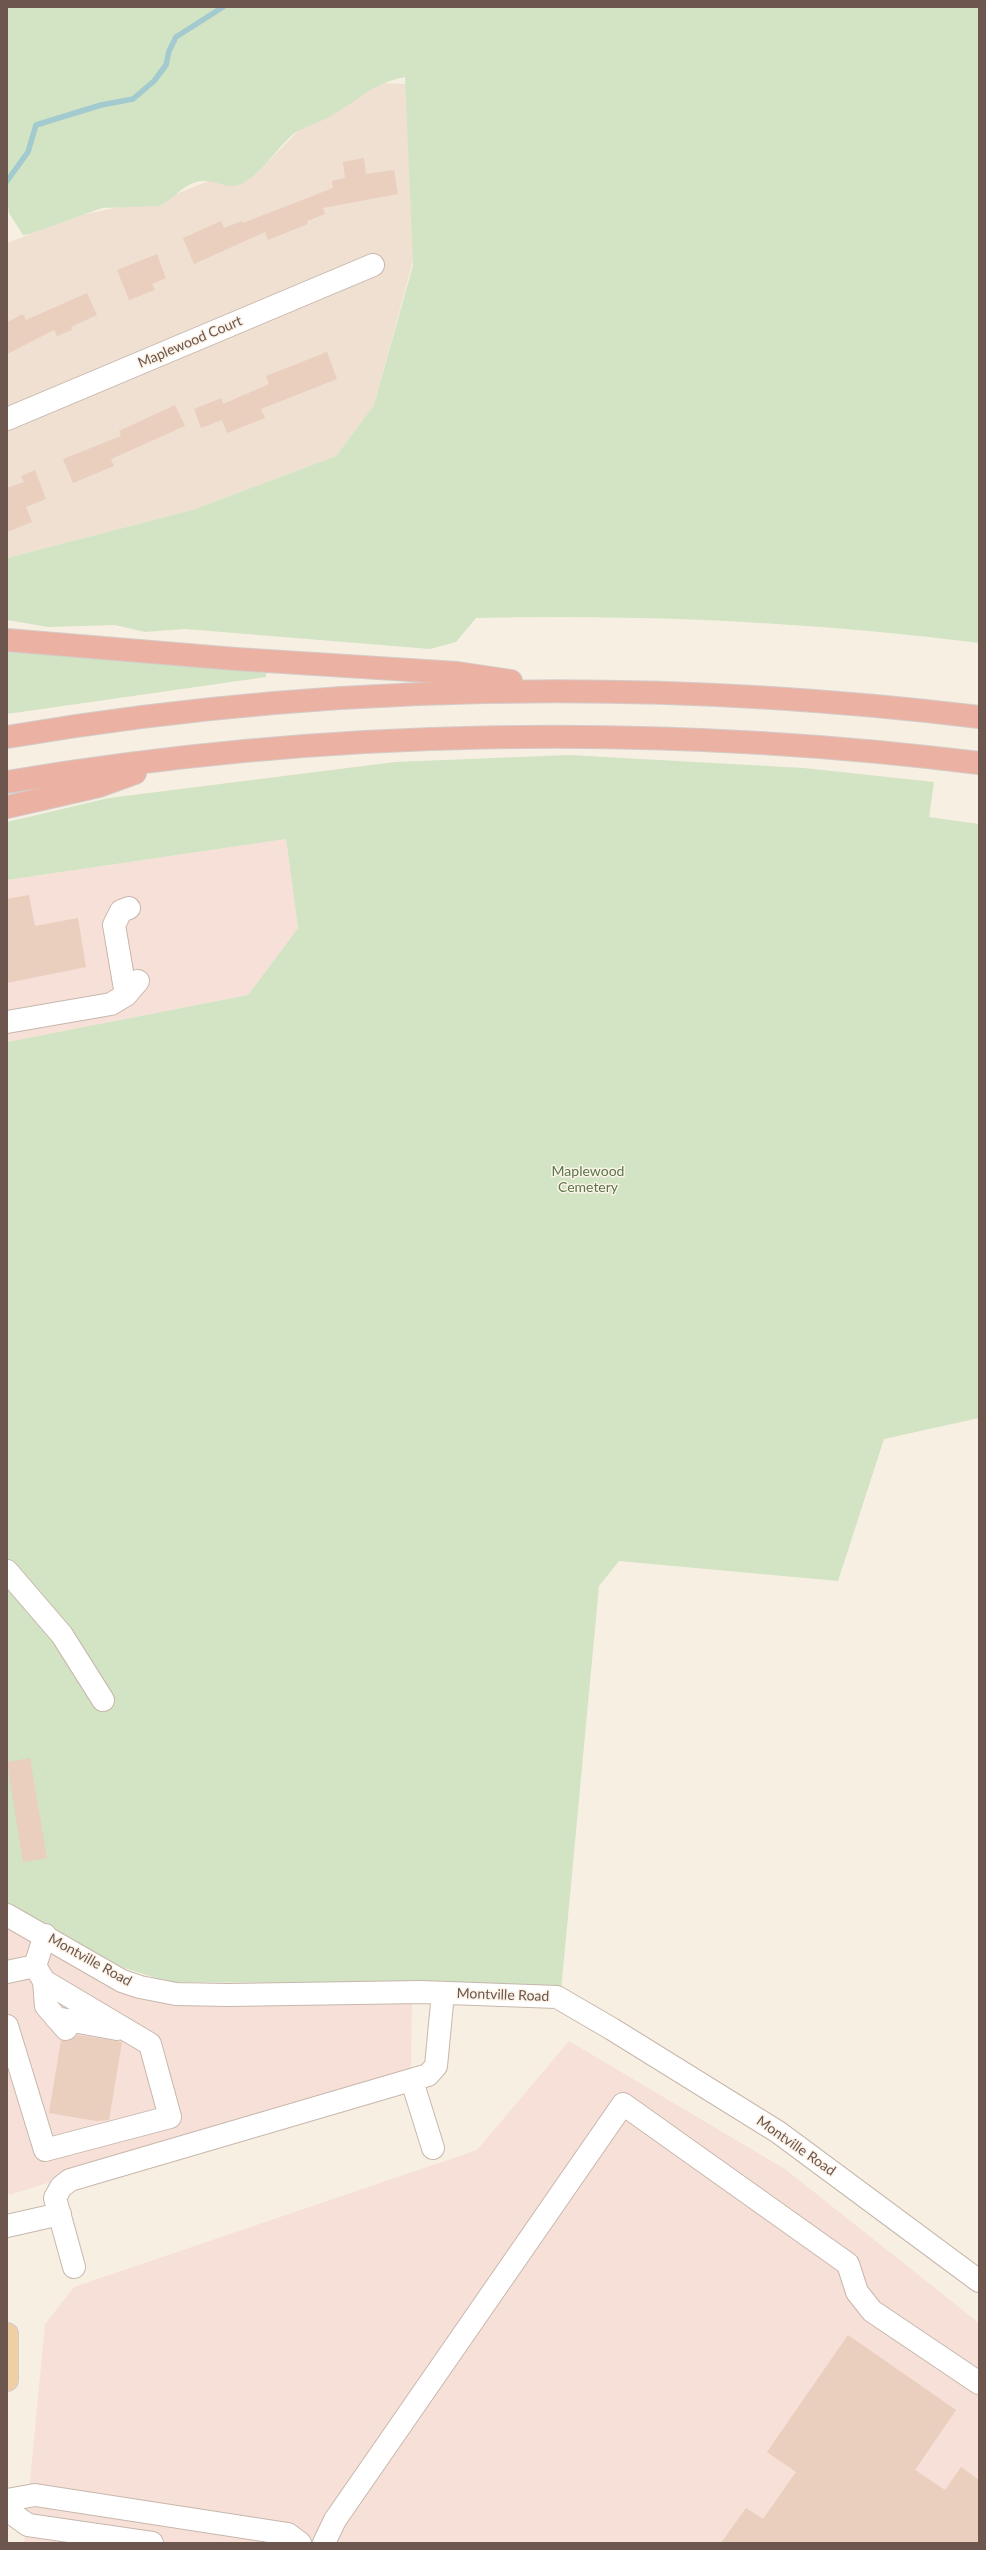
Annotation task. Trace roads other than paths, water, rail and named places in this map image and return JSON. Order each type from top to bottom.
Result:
[{"type":"highway","points":[[7,640],[244,659],[457,673],[505,680],[543,690]]},
{"type":"highway","points":[[7,737],[116,720],[262,704],[382,695],[543,690],[735,694],[868,705],[979,717]]},
{"type":"highway","points":[[7,782],[160,761],[360,742],[575,736],[782,744],[979,763]]},
{"type":"highway","points":[[7,807],[104,784],[160,761]]},
{"type":"main road","points":[[7,2334],[7,2380]]},
{"type":"street","name":"Maplewood Court","points":[[7,419],[373,265]]},
{"type":"street","points":[[7,1022],[111,1004],[132,988],[114,925],[121,912],[128,908]]},
{"type":"street","points":[[7,1571],[62,1635],[103,1700]]},
{"type":"street","name":"Montville Road","points":[[7,1915],[45,1935],[122,1981],[140,1987],[176,1994],[443,1993],[558,1997],[612,2028],[778,2132],[979,2281]]},
{"type":"street","points":[[45,1935],[40,1973],[46,2006],[69,2026],[106,2035],[125,2030]]},
{"type":"street","points":[[7,1972],[40,1973],[125,2030],[150,2044],[170,2117],[45,2150],[7,2026]]},
{"type":"street","points":[[74,2267],[56,2198],[61,2186],[70,2180],[412,2081],[428,2075],[436,2066],[443,1993]]},
{"type":"street","points":[[69,2026],[125,2030]]},
{"type":"street","points":[[412,2081],[433,2148]]},
{"type":"street","points":[[324,2543],[334,2520],[623,2104],[848,2264],[858,2292],[872,2311],[979,2383]]},
{"type":"street","points":[[7,2226],[60,2214]]},
{"type":"street","points":[[7,2500],[35,2495],[288,2534],[300,2543]]},
{"type":"street","points":[[7,2510],[28,2525],[152,2543]]},
{"type":"waterway","points":[[7,181],[28,152],[36,125],[101,105],[133,99],[154,81],[166,65],[169,51],[176,37],[223,7]]},
{"type":"park label","name":"Maplewood Cemetery","points":[[588,1180]]}]
